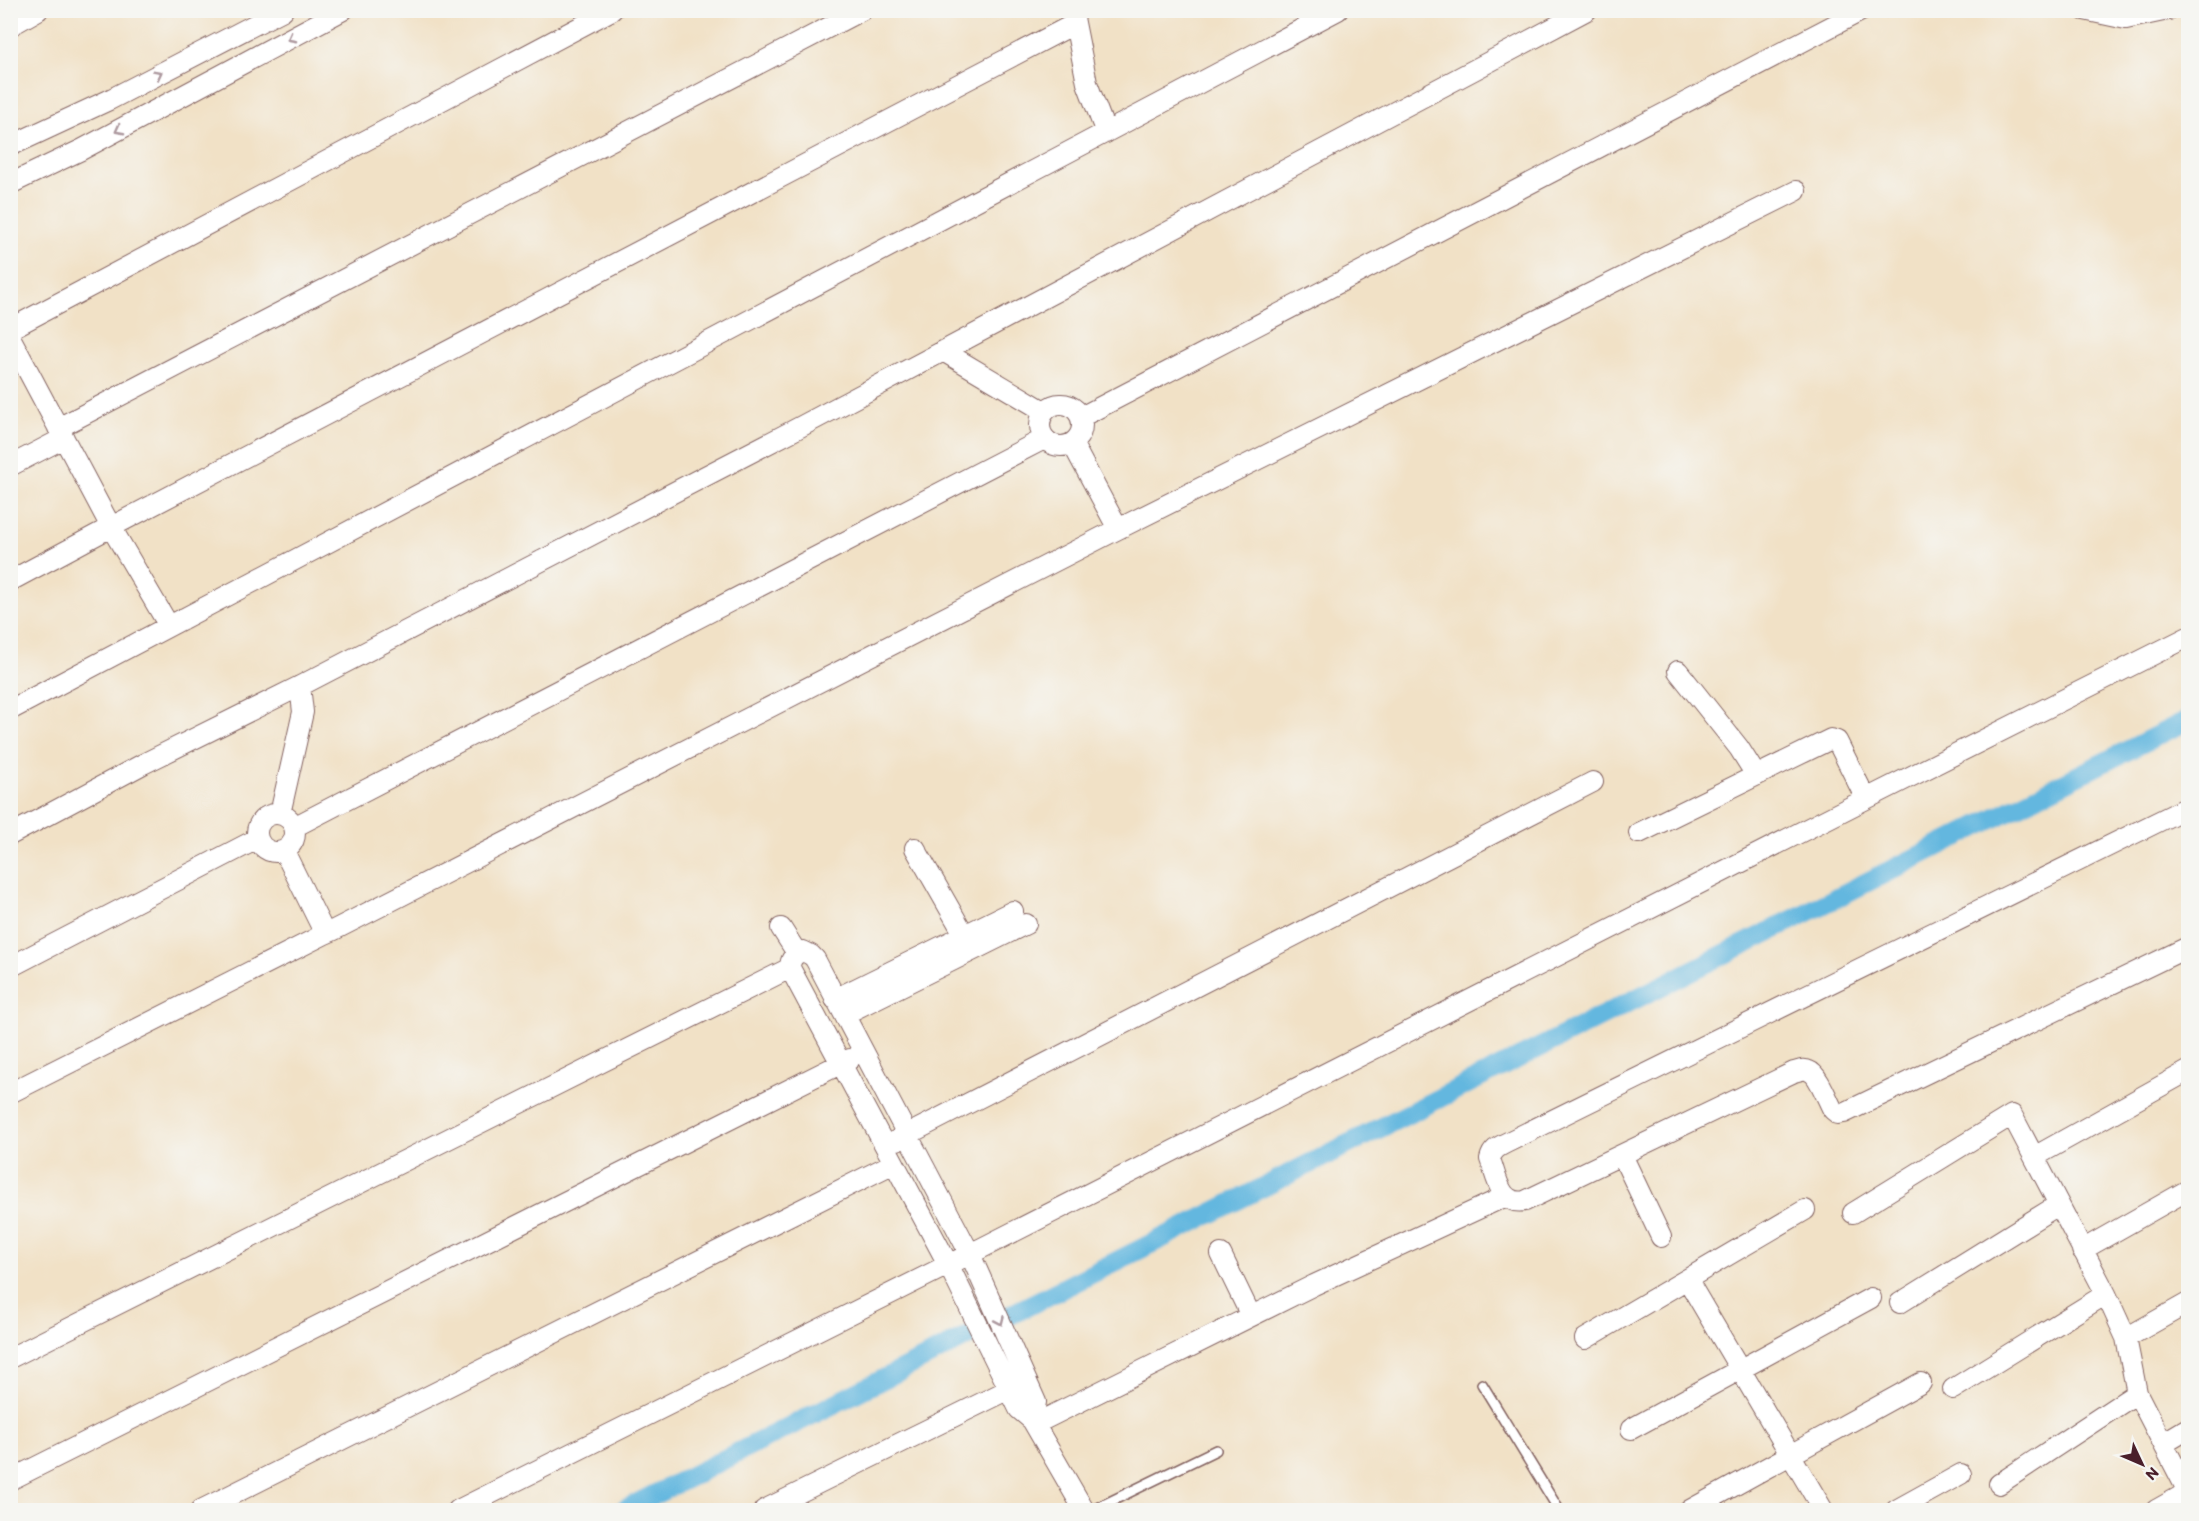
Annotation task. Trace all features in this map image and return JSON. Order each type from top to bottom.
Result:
[{"type":"street","points":[[10,26],[38,10]]},
{"type":"street","points":[[10,146],[109,100],[283,10]]},
{"type":"street","points":[[10,184],[81,150],[343,10]]},
{"type":"street","points":[[169,626],[111,526],[11,338],[612,10]]},
{"type":"street","points":[[10,466],[61,433],[862,10]]},
{"type":"street","points":[[10,710],[1338,10]]},
{"type":"street","points":[[10,835],[943,351],[1587,10]]},
{"type":"street","points":[[1081,417],[1863,10]]},
{"type":"street","points":[[2084,10],[2126,19],[2168,10]]},
{"type":"street","points":[[10,581],[1073,17],[1087,83],[1106,133]]},
{"type":"street","points":[[10,1093],[1118,529],[1796,190]]},
{"type":"street","points":[[943,351],[1044,411]]},
{"type":"street","points":[[1064,404],[1077,410],[1081,417],[1081,431],[1072,443],[1058,446],[1044,439],[1039,425],[1044,411],[1050,406],[1064,404]]},
{"type":"street","points":[[300,686],[303,712],[287,820],[294,841],[284,851],[271,852],[265,849],[257,839],[256,832],[261,820],[273,814],[287,820],[1044,439]]},
{"type":"street","points":[[1072,443],[1118,529]]},
{"type":"street","points":[[458,1510],[970,1254],[2188,637]]},
{"type":"street","points":[[1678,671],[1739,748],[1756,775]]},
{"type":"street","points":[[1639,833],[1831,739],[1835,739],[1866,799]]},
{"type":"street","points":[[201,1510],[889,1155],[907,1134],[1593,782]]},
{"type":"street","points":[[2188,807],[1496,1148],[1490,1159],[1504,1197],[1513,1202],[1525,1201],[1794,1072],[1803,1070],[1815,1075],[1833,1110],[1844,1113],[2188,947]]},
{"type":"street","points":[[10,967],[257,839]]},
{"type":"street","points":[[915,849],[964,934]]},
{"type":"street","points":[[284,851],[325,934]]},
{"type":"street","points":[[1020,917],[840,1007],[964,934],[1020,917]]},
{"type":"street","points":[[781,928],[840,1064],[963,1294],[1007,1362],[1018,1385],[1036,1402],[1033,1422],[1084,1510]]},
{"type":"street","points":[[10,1358],[794,961],[807,952],[815,959],[970,1254],[983,1284],[1007,1362]]},
{"type":"street","points":[[10,1480],[863,1052]]},
{"type":"street","points":[[2034,1157],[2188,1071]]},
{"type":"street","points":[[1852,1213],[2012,1115],[2106,1294],[2126,1338],[2137,1393],[2188,1492],[2156,1510]]},
{"type":"street","points":[[1622,1155],[1661,1237]]},
{"type":"street","points":[[2082,1250],[2188,1190]]},
{"type":"street","points":[[1033,1422],[1314,1285],[1504,1197]]},
{"type":"street","points":[[1900,1303],[2058,1205]]},
{"type":"street","points":[[1584,1340],[1805,1210]]},
{"type":"street","points":[[1221,1254],[1251,1316]]},
{"type":"street","points":[[1688,1279],[1823,1510]]},
{"type":"street","points":[[1953,1389],[2106,1294]]},
{"type":"street","points":[[1630,1428],[1871,1298]]},
{"type":"street","points":[[2126,1338],[2188,1303]]},
{"type":"street","points":[[1689,1510],[1922,1383]]},
{"type":"street","points":[[764,1510],[1018,1385]]},
{"type":"street","points":[[1999,1484],[2137,1393]]},
{"type":"street","points":[[2163,1443],[2188,1428]]},
{"type":"street","points":[[1896,1510],[1961,1474]]},
{"type":"lane","points":[[1482,1384],[1559,1510]]},
{"type":"lane","points":[[1093,1510],[1216,1450]]},
{"type":"waterway","points":[[624,1510],[2188,720]]}]
